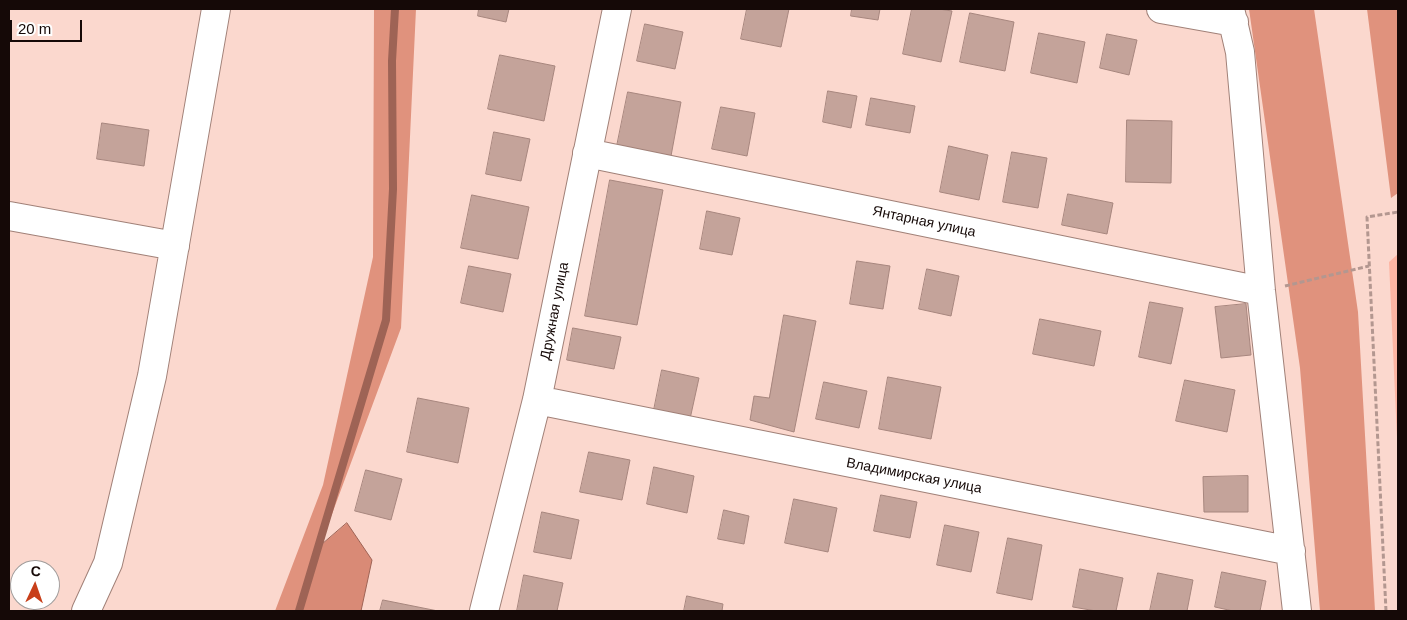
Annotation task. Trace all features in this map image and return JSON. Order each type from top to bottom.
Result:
[{"type":"street","name":"Дружная улица","points":[[484,611],[537,400],[617,9]]},
{"type":"street","points":[[1161,9],[1232,15],[1240,52],[1261,291],[1297,611]]},
{"type":"street","points":[[86,611],[108,563],[152,376],[214,13]]},
{"type":"street","name":"Янтарная улица","points":[[588,153],[1261,291]]},
{"type":"street","points":[[9,216],[175,246]]},
{"type":"street","name":"Владимирская улица","points":[[537,400],[1291,551]]},
{"type":"path","points":[[1386,611],[1367,217],[1398,212]]},
{"type":"path","points":[[1261,291],[1369,266]]},
{"type":"shaded area","points":[[374,9],[416,9],[401,328],[296,611],[275,611],[323,485],[373,257]]},
{"type":"shaded area","points":[[1249,9],[1314,9],[1358,312],[1375,611],[1320,611],[1300,368]]},
{"type":"shaded area","points":[[1367,9],[1398,9],[1398,193],[1391,198]]},
{"type":"shaded area","points":[[1398,254],[1398,460],[1389,262]]},
{"type":"shaded area","points":[[347,523],[372,560],[361,611],[298,611],[320,546]]},
{"type":"building","points":[[479,9],[509,9],[506,22],[478,16]]},
{"type":"building","points":[[747,9],[789,9],[781,47],[741,39]]},
{"type":"building","points":[[852,9],[880,9],[878,20],[851,16]]},
{"type":"building","points":[[912,9],[952,11],[941,62],[903,54]]},
{"type":"building","points":[[970,13],[1014,22],[1005,71],[960,62]]},
{"type":"building","points":[[645,24],[683,32],[675,69],[637,61]]},
{"type":"building","points":[[1039,33],[1085,42],[1077,83],[1031,73]]},
{"type":"building","points":[[1107,34],[1137,40],[1129,75],[1100,68]]},
{"type":"building","points":[[500,55],[555,66],[544,121],[488,109]]},
{"type":"building","points":[[828,91],[857,96],[851,128],[823,122]]},
{"type":"building","points":[[628,92],[681,102],[671,156],[617,146]]},
{"type":"building","points":[[871,98],[915,106],[910,133],[866,125]]},
{"type":"building","points":[[721,107],[755,113],[747,156],[712,149]]},
{"type":"building","points":[[1127,120],[1172,121],[1171,183],[1126,182]]},
{"type":"building","points":[[102,123],[149,130],[144,166],[97,159]]},
{"type":"building","points":[[494,132],[530,139],[521,181],[486,174]]},
{"type":"building","points":[[949,146],[988,155],[979,200],[940,192]]},
{"type":"building","points":[[1012,152],[1047,158],[1038,208],[1003,202]]},
{"type":"building","points":[[610,180],[663,190],[637,325],[585,316]]},
{"type":"building","points":[[1068,194],[1113,203],[1107,234],[1062,225]]},
{"type":"building","points":[[472,195],[529,207],[518,259],[461,248]]},
{"type":"building","points":[[707,211],[740,218],[732,255],[700,249]]},
{"type":"building","points":[[857,261],[890,266],[883,309],[850,304]]},
{"type":"building","points":[[469,266],[511,274],[503,312],[461,303]]},
{"type":"building","points":[[927,269],[959,276],[951,316],[919,309]]},
{"type":"building","points":[[1150,302],[1183,308],[1171,364],[1139,357]]},
{"type":"building","points":[[1246,304],[1251,355],[1221,358],[1215,307]]},
{"type":"building","points":[[784,315],[816,321],[794,432],[750,420],[754,396],[769,398]]},
{"type":"building","points":[[1040,319],[1101,331],[1094,366],[1033,354]]},
{"type":"building","points":[[573,328],[621,337],[614,369],[567,360]]},
{"type":"building","points":[[662,370],[699,378],[690,419],[654,410]]},
{"type":"building","points":[[888,377],[941,387],[931,439],[879,429]]},
{"type":"building","points":[[1185,380],[1235,390],[1227,432],[1176,421]]},
{"type":"building","points":[[824,382],[867,391],[859,428],[816,419]]},
{"type":"building","points":[[418,398],[469,408],[458,463],[407,452]]},
{"type":"building","points":[[589,452],[630,460],[622,500],[580,492]]},
{"type":"building","points":[[654,467],[694,476],[687,513],[647,504]]},
{"type":"building","points":[[366,470],[402,479],[391,520],[355,511]]},
{"type":"building","points":[[1248,476],[1248,512],[1204,512],[1203,477]]},
{"type":"building","points":[[881,495],[917,502],[910,538],[874,531]]},
{"type":"building","points":[[794,499],[837,508],[828,552],[785,543]]},
{"type":"building","points":[[724,510],[749,516],[744,544],[718,539]]},
{"type":"building","points":[[542,512],[579,520],[571,559],[534,552]]},
{"type":"building","points":[[945,525],[979,532],[971,572],[937,565]]},
{"type":"building","points":[[1008,538],[1042,545],[1032,600],[997,593]]},
{"type":"building","points":[[1080,569],[1123,578],[1116,611],[1096,611],[1073,607]]},
{"type":"building","points":[[1222,572],[1266,581],[1260,611],[1233,611],[1215,607]]},
{"type":"building","points":[[1158,573],[1193,580],[1187,611],[1150,611]]},
{"type":"building","points":[[524,575],[563,583],[557,611],[517,611]]},
{"type":"building","points":[[687,596],[723,604],[722,611],[684,611]]},
{"type":"building","points":[[383,600],[438,611],[380,611]]},
{"type":"waterway","points":[[299,611],[386,320],[393,189],[392,61],[395,9]]}]
